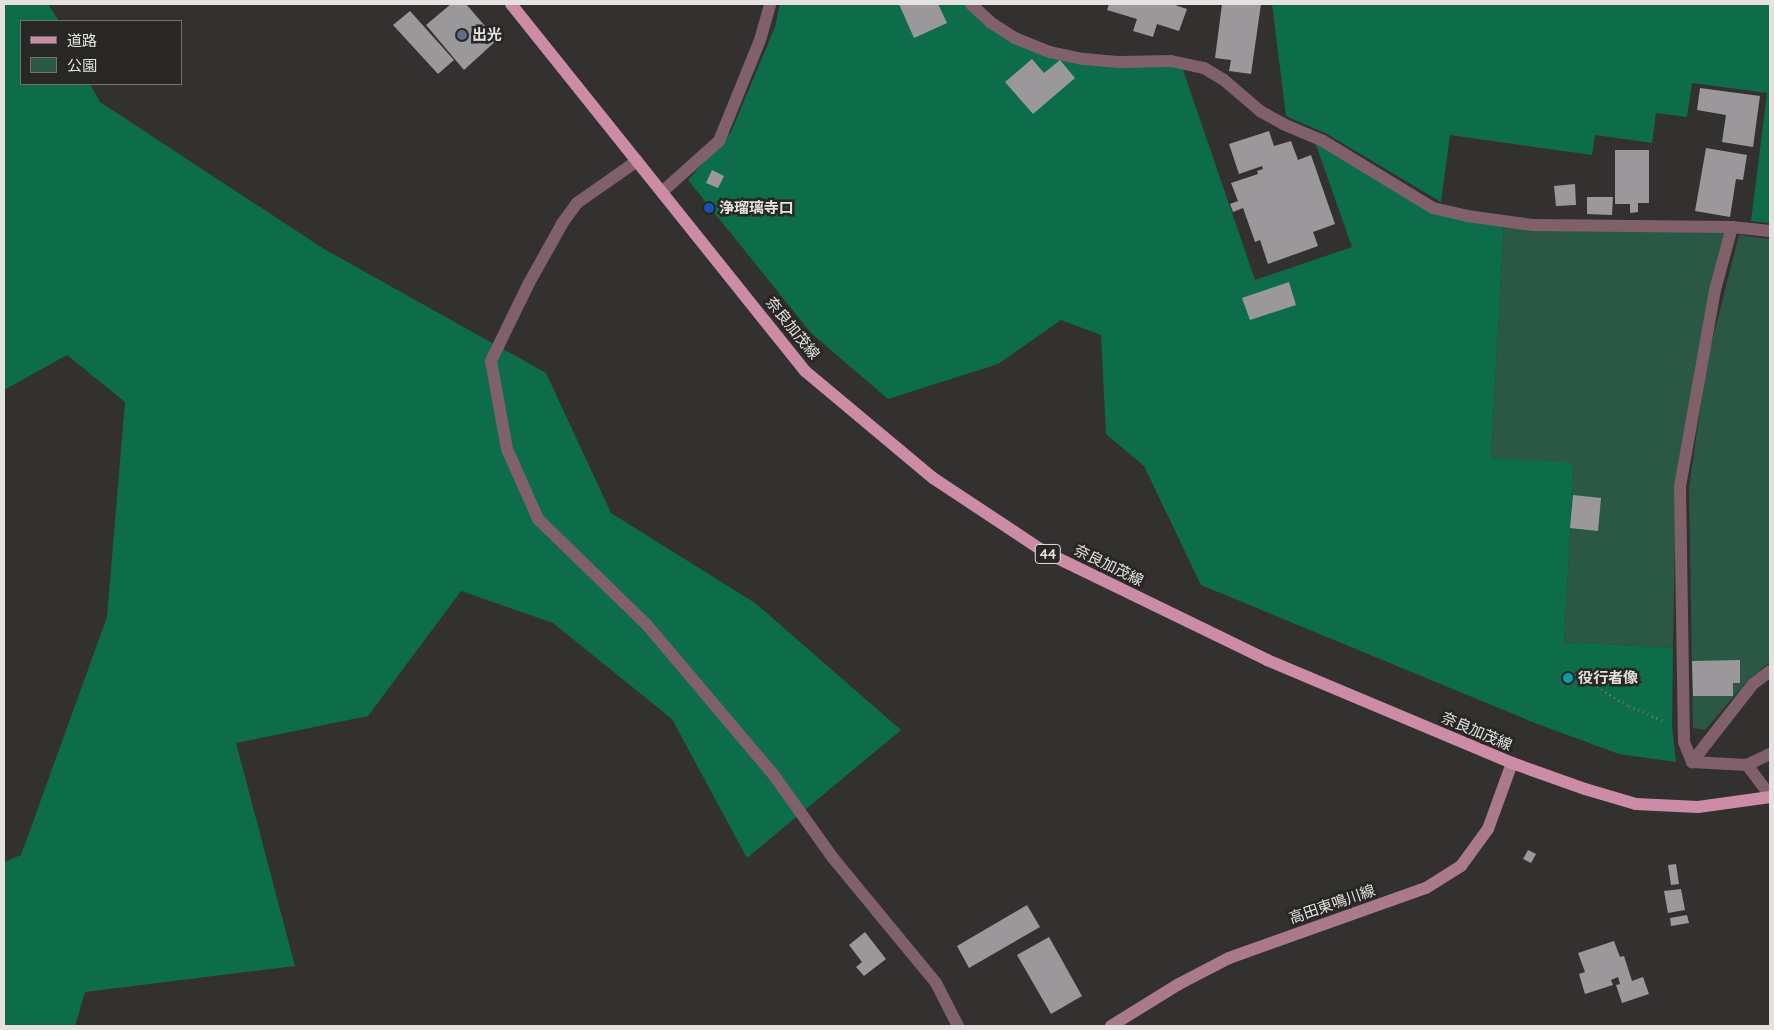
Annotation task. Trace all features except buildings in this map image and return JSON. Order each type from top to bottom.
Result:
[{"type":"main road","name":"奈良加茂線","points":[[511,4],[663,191],[805,371],[933,478],[1045,552],[1267,660],[1512,763],[1636,804],[1698,807],[1770,796]]},
{"type":"main road","name":"高田東鳴川線","points":[[1111,1026],[1179,984],[1229,958],[1426,888],[1461,866],[1488,829],[1512,763]]},
{"type":"street","points":[[663,191],[719,140],[760,40],[770,4]]},
{"type":"street","points":[[971,4],[990,22],[1015,38],[1050,52],[1084,59],[1120,62],[1171,60],[1204,68],[1224,80],[1260,111],[1282,124],[1323,141],[1433,208],[1532,224],[1732,227],[1770,231]]},
{"type":"street","points":[[637,161],[577,204],[562,224],[529,283],[491,361],[507,449],[538,519],[647,625],[773,774],[833,858],[936,984],[958,1026]]},
{"type":"street","points":[[1692,762],[1684,742],[1680,487],[1715,290],[1732,227]]},
{"type":"street","points":[[1692,762],[1753,684],[1770,671]]},
{"type":"street","points":[[1692,762],[1747,765],[1770,754]]},
{"type":"street","points":[[1747,765],[1770,796]]},
{"type":"path","points":[[1584,679],[1629,706],[1684,728]]},
{"type":"green space","points":[[4,4],[48,4],[58,20],[20,20],[20,85],[91,85],[100,102],[324,249],[546,373],[611,513],[755,603],[901,730],[747,858],[672,719],[553,623],[461,591],[368,716],[236,743],[295,966],[85,992],[75,1026],[4,1026],[4,862],[21,855],[107,617],[125,402],[67,355],[4,390]]},
{"type":"green space","points":[[780,4],[965,4],[1049,56],[1182,67],[1255,280],[1352,247],[1315,142],[1403,194],[1504,221],[1491,458],[1574,463],[1564,642],[1673,648],[1672,726],[1676,762],[1619,754],[1535,723],[1201,585],[1144,466],[1106,434],[1101,335],[1061,320],[998,364],[888,399],[811,333],[688,180],[731,132],[775,27]]},
{"type":"green space","points":[[1272,4],[1770,4],[1770,223],[1751,221],[1767,93],[1692,83],[1687,117],[1656,113],[1652,143],[1595,135],[1592,155],[1450,135],[1441,202],[1327,134],[1286,116]]},
{"type":"green space","points":[[1504,221],[1727,231],[1711,290],[1696,362],[1676,487],[1673,648],[1564,642],[1574,464],[1491,458]]},
{"type":"green space","points":[[1739,235],[1770,239],[1770,662],[1748,680],[1705,730],[1693,728],[1689,488],[1707,361]]},
{"type":"place","name":"出光","points":[[462,35]]},
{"type":"place","name":"浄瑠璃寺口","points":[[709,208]]},
{"type":"place","name":"役行者像","points":[[1568,678]]}]
